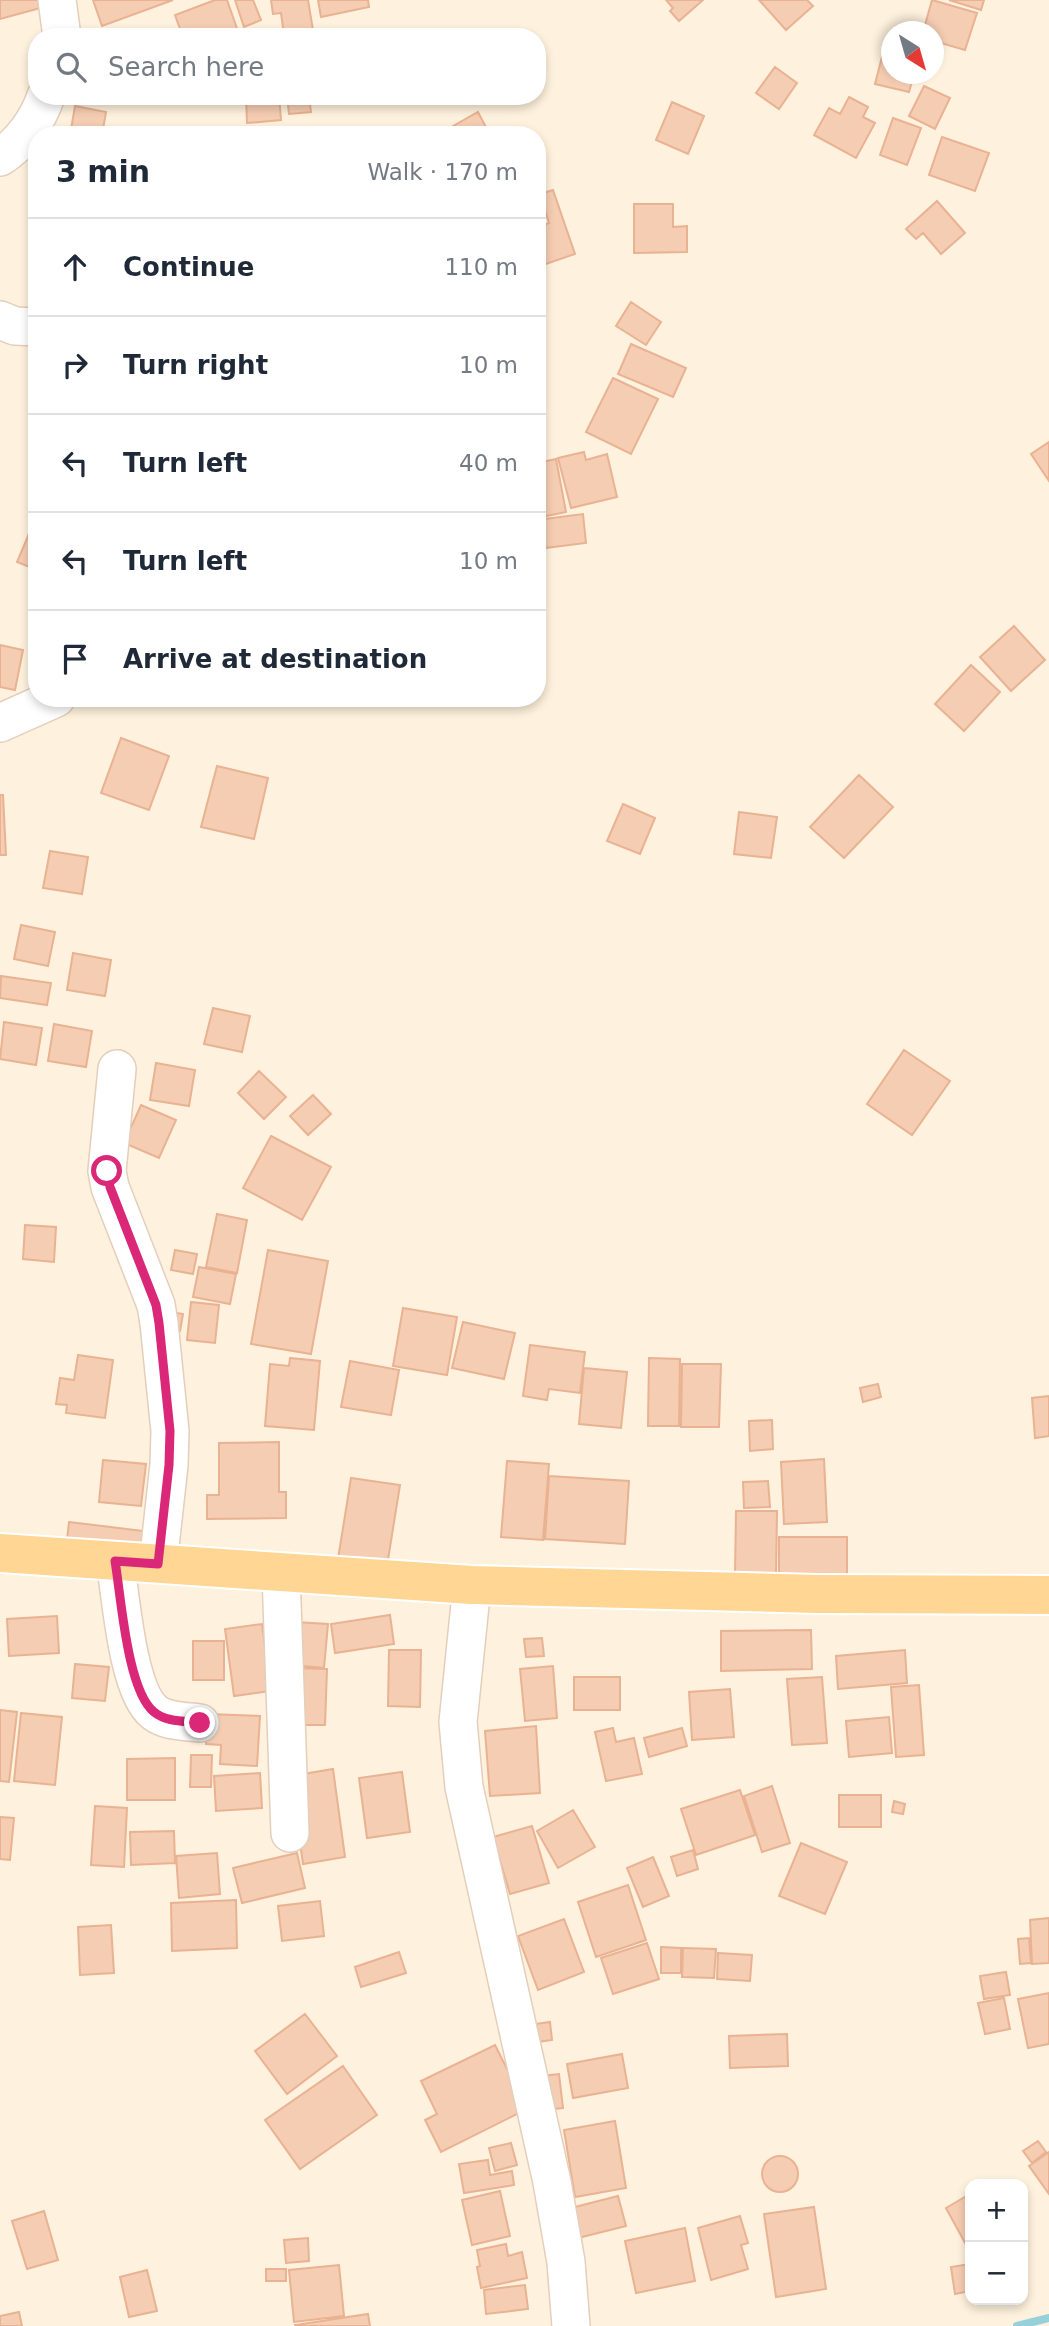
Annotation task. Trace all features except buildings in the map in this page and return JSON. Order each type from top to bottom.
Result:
[{"type":"main road","points":[[0,1553],[472,1585],[818,1594],[1049,1595]]},
{"type":"street","points":[[57,0],[61,28]]},
{"type":"street","points":[[30,126],[41,105]]},
{"type":"street","points":[[0,157],[10,151],[28,130]]},
{"type":"street","points":[[0,723],[36,707]]},
{"type":"street","points":[[117,1069],[107,1171],[110,1187],[156,1305],[170,1431],[158,1564]]},
{"type":"street","points":[[115,1561],[132,1672],[146,1704],[164,1718],[200,1723]]},
{"type":"street","points":[[281,1573],[290,1833]]},
{"type":"street","points":[[472,1585],[458,1722],[464,1787],[552,2182],[566,2262],[571,2326]]},
{"type":"waterway","points":[[1017,2326],[1049,2318]]},
{"type":"route","points":[[107,1171],[110,1187],[156,1305],[170,1431],[158,1564],[115,1561],[132,1672],[146,1704],[155,1713],[164,1718],[200,1723]]}]
